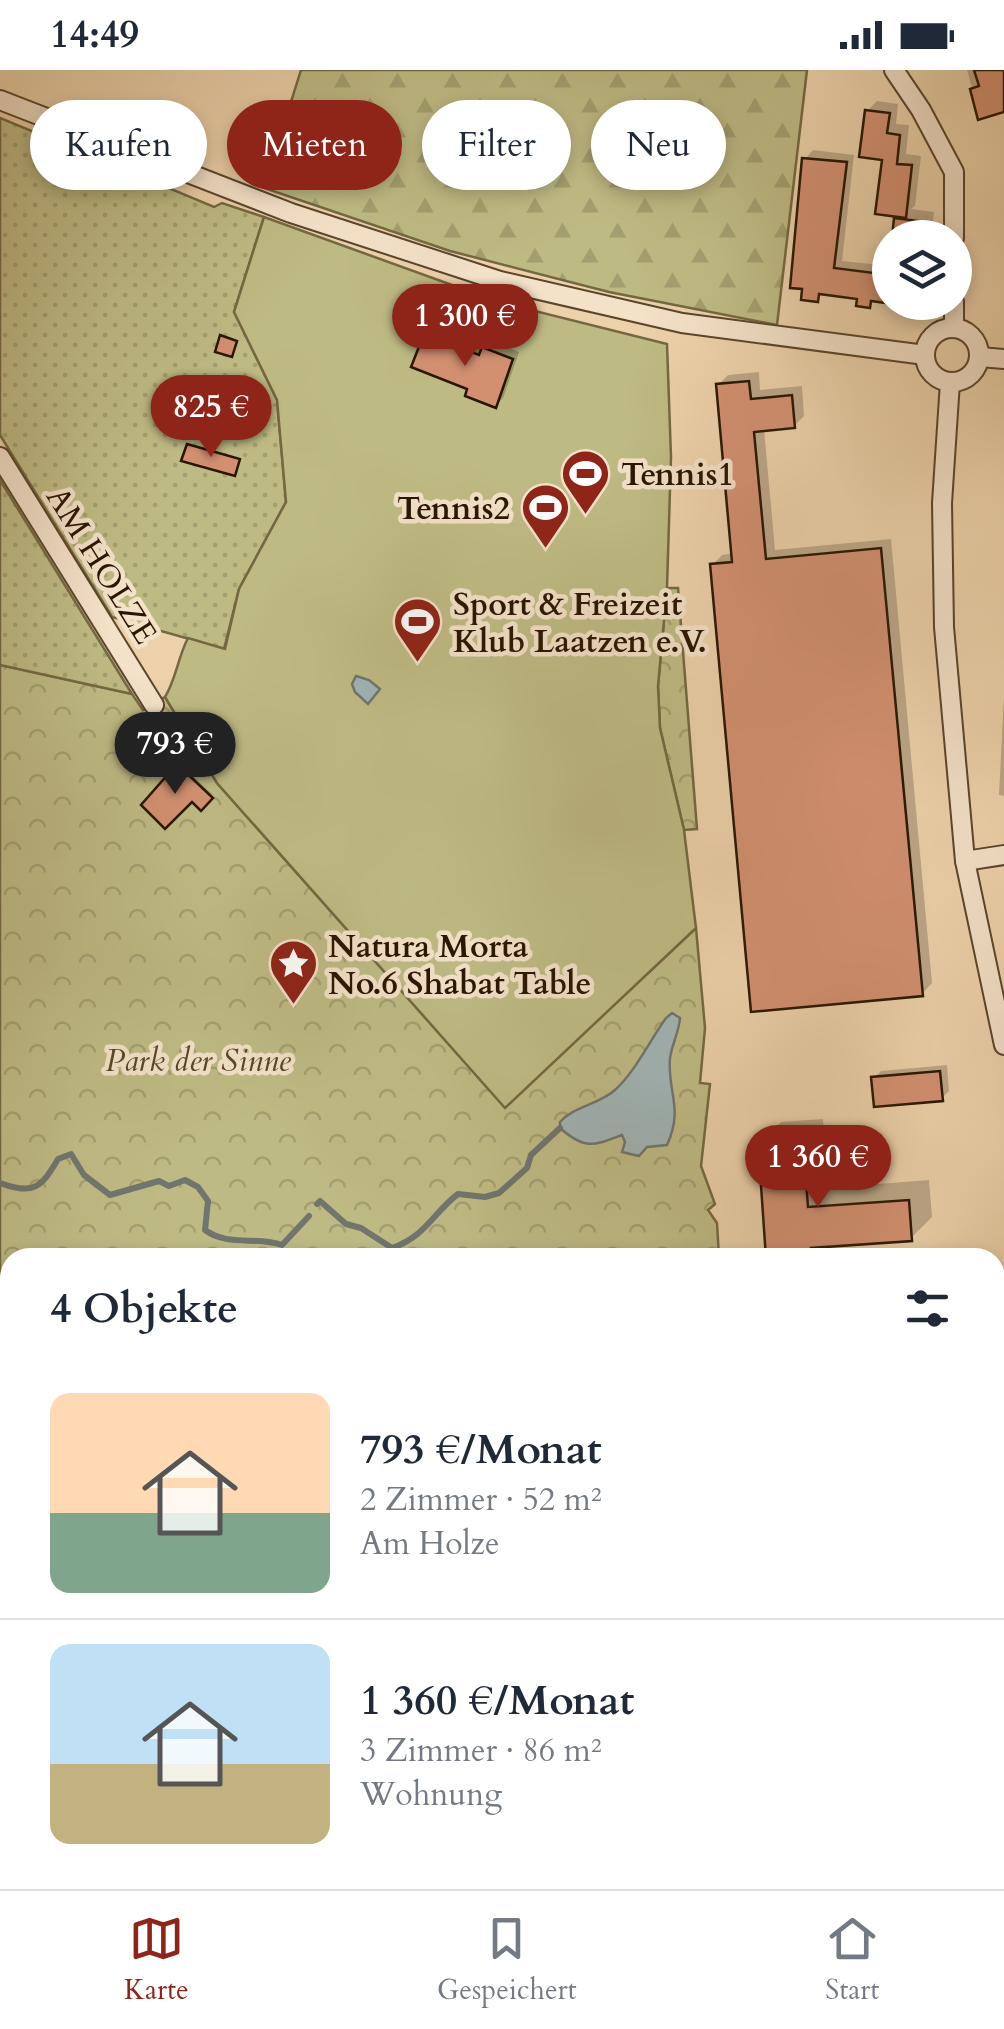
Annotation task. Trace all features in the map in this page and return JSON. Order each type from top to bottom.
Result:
[{"type":"street","points":[[894,70],[954,172],[954,220]]},
{"type":"street","points":[[0,100],[291,213],[500,281],[682,323],[925,355]]},
{"type":"street","points":[[954,320],[954,328]]},
{"type":"street","points":[[946,328],[954,328],[976,340],[980,357],[973,373],[950,382],[935,376],[925,355],[930,338],[946,328]]},
{"type":"street","points":[[980,357],[1004,359]]},
{"type":"street","points":[[950,382],[942,508],[944,627],[965,861],[1004,1045]]},
{"type":"street","name":"AM HOLZE","points":[[0,457],[154,704]]},
{"type":"street","points":[[965,861],[1004,855]]},
{"type":"green space","points":[[301,70],[807,70],[777,325],[609,292],[450,251],[270,190],[402,190],[402,100],[292,100]]},
{"type":"green space","points":[[0,118],[30,130],[30,190],[173,190],[214,207],[222,203],[264,217],[234,312],[277,400],[286,502],[239,589],[224,649],[112,617],[0,435]]},
{"type":"green space","name":"Sport & Freizeit Klub Laatzen e.V.","points":[[264,217],[499,302],[667,344],[671,457],[667,588],[658,686],[660,728],[684,830],[696,928],[505,1108],[217,783],[165,697],[188,638],[225,649],[239,589],[286,502],[277,400],[234,312]]},
{"type":"green space","points":[[0,480],[132,694],[0,665]]},
{"type":"green space","points":[[667,588],[678,588],[697,829],[684,830],[660,728],[658,686]]},
{"type":"green space","name":"Park der Sinne","points":[[0,665],[132,694],[143,710],[165,697],[217,783],[505,1107],[696,928],[705,1028],[700,1083],[710,1084],[701,1166],[715,1204],[708,1210],[717,1223],[718,1248],[0,1248]]},
{"type":"shaded area","points":[[356,676],[380,689],[368,704],[355,692],[352,684]]},
{"type":"shaded area","points":[[672,1013],[680,1018],[670,1058],[675,1110],[667,1145],[647,1147],[639,1156],[622,1152],[622,1135],[591,1144],[560,1128],[566,1117],[622,1083]]},
{"type":"building","points":[[974,70],[1004,70],[1004,112],[978,120],[970,89],[979,86]]},
{"type":"building","points":[[865,110],[890,113],[887,133],[900,135],[897,164],[912,165],[906,218],[875,214],[882,160],[859,157]]},
{"type":"building","points":[[802,158],[847,162],[834,268],[872,273],[870,308],[856,306],[857,299],[819,294],[818,302],[801,300],[802,289],[790,288]]},
{"type":"building","points":[[424,334],[479,355],[482,347],[513,359],[496,408],[465,396],[467,389],[411,367]]},
{"type":"building","points":[[220,335],[237,341],[232,357],[215,352]]},
{"type":"building","points":[[749,381],[751,399],[792,395],[795,428],[754,432],[766,559],[881,548],[923,996],[751,1012],[710,564],[732,562],[716,384]]},
{"type":"building","points":[[187,444],[240,459],[235,476],[181,461]]},
{"type":"building","points":[[177,764],[213,798],[201,811],[192,802],[165,829],[141,805]]},
{"type":"building","points":[[940,1071],[943,1101],[874,1107],[871,1077]]},
{"type":"building","points":[[803,1138],[808,1207],[909,1200],[912,1241],[765,1248],[758,1142]]},
{"type":"waterway","points":[[317,1204],[320,1201],[346,1224],[361,1228],[392,1248],[421,1231],[458,1194],[485,1197],[499,1193],[527,1168],[531,1155],[560,1128]]},
{"type":"waterway","points":[[0,1183],[21,1188],[35,1186],[47,1177],[58,1159],[71,1154],[84,1175],[110,1195],[159,1181],[169,1186],[185,1180],[198,1187],[208,1201],[205,1230],[223,1238],[282,1245],[309,1216]]},
{"type":"place","name":"Tennis1","points":[[586,516]]},
{"type":"place","name":"Tennis2","points":[[545,550]]},
{"type":"place","name":"Sport & Freizeit Klub Laatzen e.V.","points":[[418,664]]},
{"type":"place","name":"Natura Morta No.6 Shabat Table","points":[[293,1006]]}]
